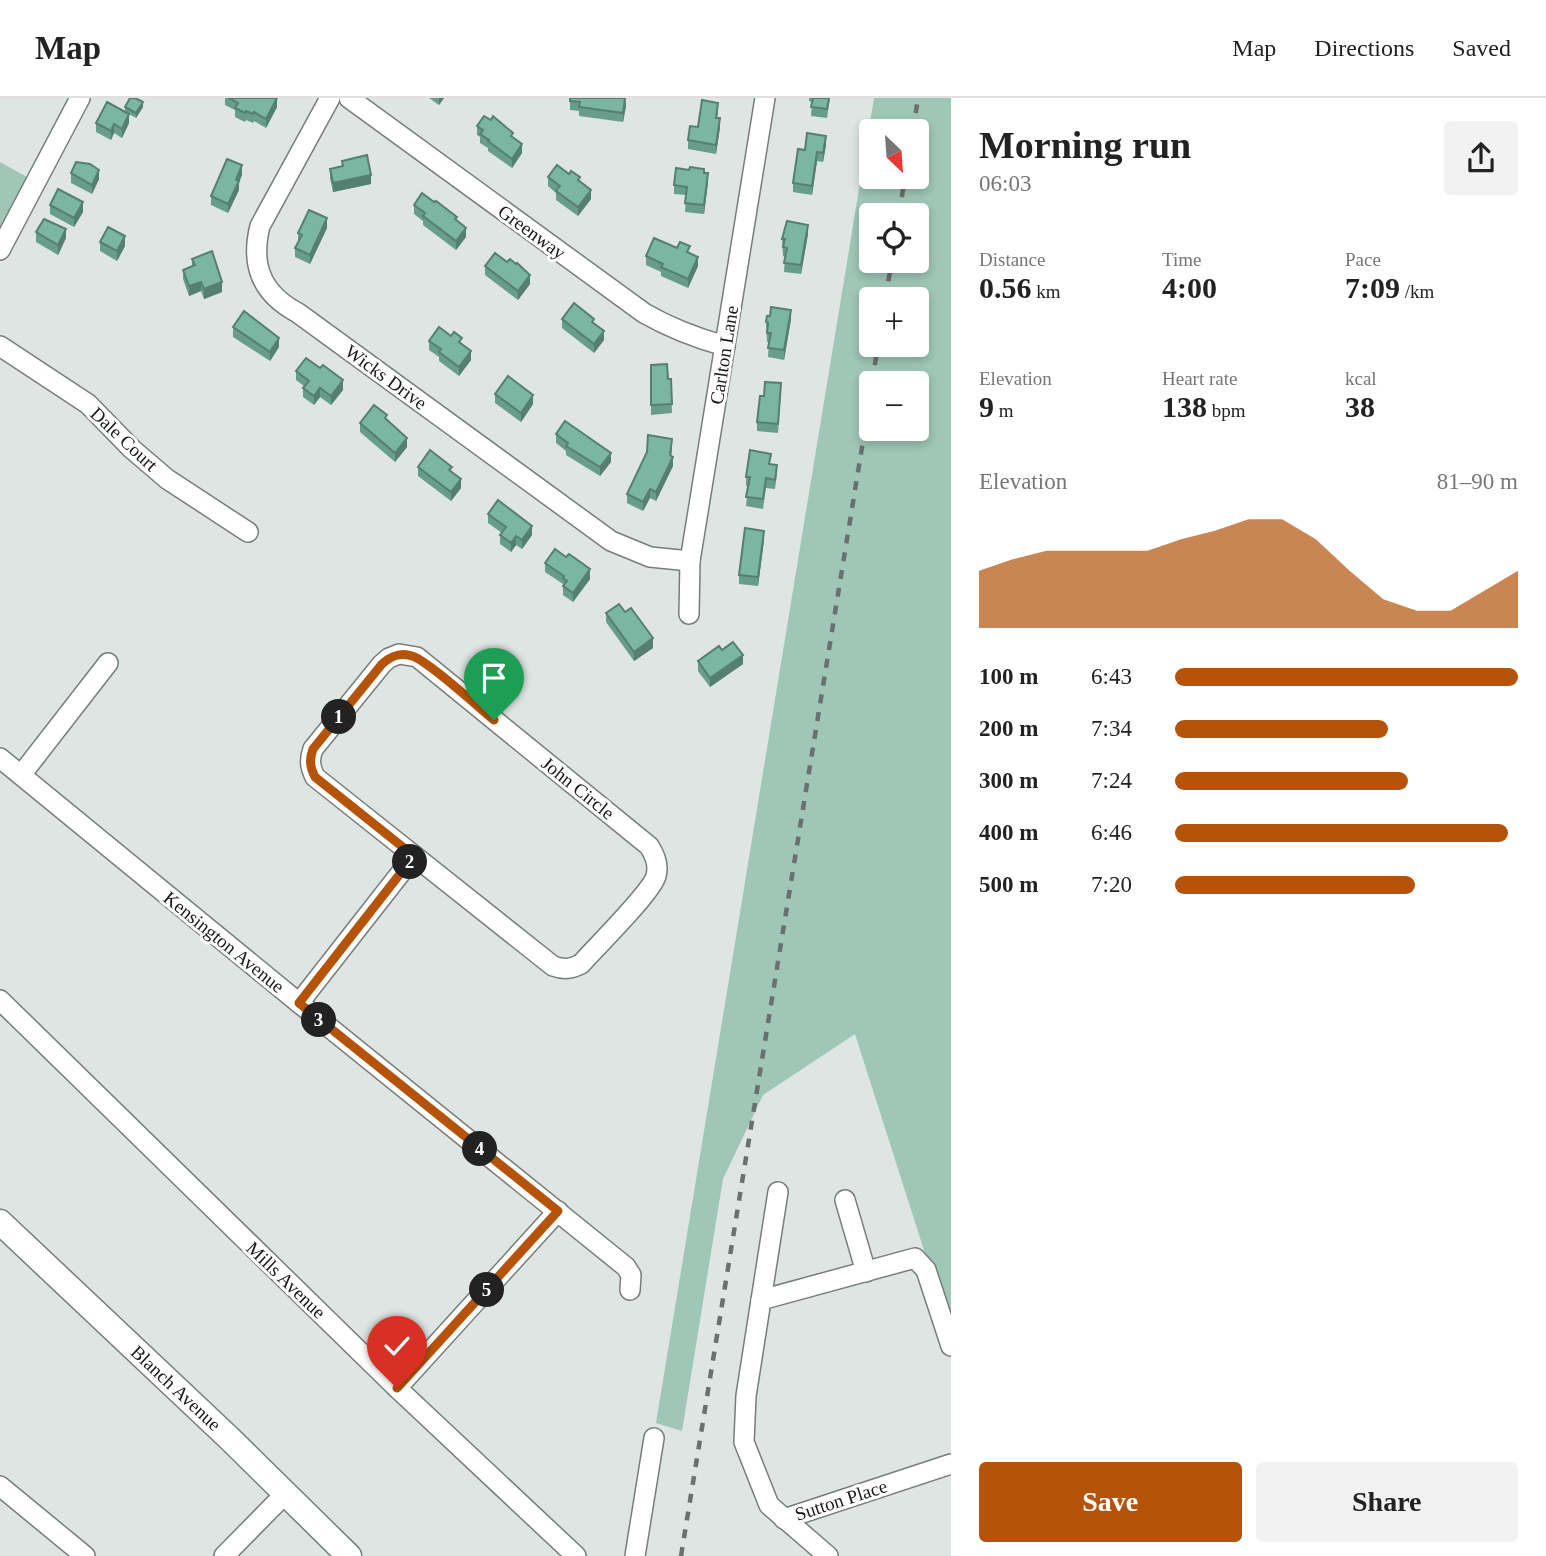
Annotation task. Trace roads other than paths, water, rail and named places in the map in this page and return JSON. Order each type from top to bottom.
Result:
[{"type":"main road","name":"Blanch Avenue","points":[[0,1222],[349,1556]]},
{"type":"street","points":[[0,250],[80,98]]},
{"type":"street","name":"Wicks Drive","points":[[330,98],[260,226],[256,258],[266,287],[286,307],[298,313],[611,541],[650,557],[690,561]]},
{"type":"street","name":"Greenway","points":[[349,98],[643,313],[677,331],[725,346]]},
{"type":"street","name":"Carlton Lane","points":[[689,614],[690,561],[765,98]]},
{"type":"street","name":"Dale Court","points":[[0,346],[88,404],[132,449],[167,479],[248,532]]},
{"type":"street","name":"John Circle","points":[[399,654],[417,657],[649,845],[657,864],[653,884],[581,964],[562,969],[553,966],[414,856],[321,783],[310,768],[313,749],[382,664],[399,654]]},
{"type":"street","points":[[21,775],[108,663]]},
{"type":"street","name":"Kensington Avenue","points":[[0,758],[626,1267],[631,1275],[630,1290]]},
{"type":"street","points":[[299,1003],[414,856]]},
{"type":"street","name":"Mills Avenue","points":[[0,1000],[397,1388],[576,1556]]},
{"type":"street","points":[[778,1192],[746,1396],[744,1442],[769,1505],[785,1519]]},
{"type":"street","points":[[845,1200],[866,1272]]},
{"type":"street","points":[[397,1388],[558,1211]]},
{"type":"street","points":[[761,1300],[915,1258],[926,1270],[951,1346]]},
{"type":"street","points":[[635,1556],[654,1438]]},
{"type":"street","name":"Sutton Place","points":[[785,1519],[951,1464]]},
{"type":"street","points":[[0,1486],[85,1556]]},
{"type":"street","points":[[224,1556],[285,1494]]},
{"type":"street","name":"Sutton Place","points":[[785,1519],[828,1556]]},
{"type":"railway","points":[[915,119],[918,98]]},
{"type":"railway","points":[[901,203],[903,189]]},
{"type":"railway","points":[[887,287],[890,273]]},
{"type":"railway","points":[[874,371],[876,357]]},
{"type":"railway","points":[[681,1556],[863,441]]}]
